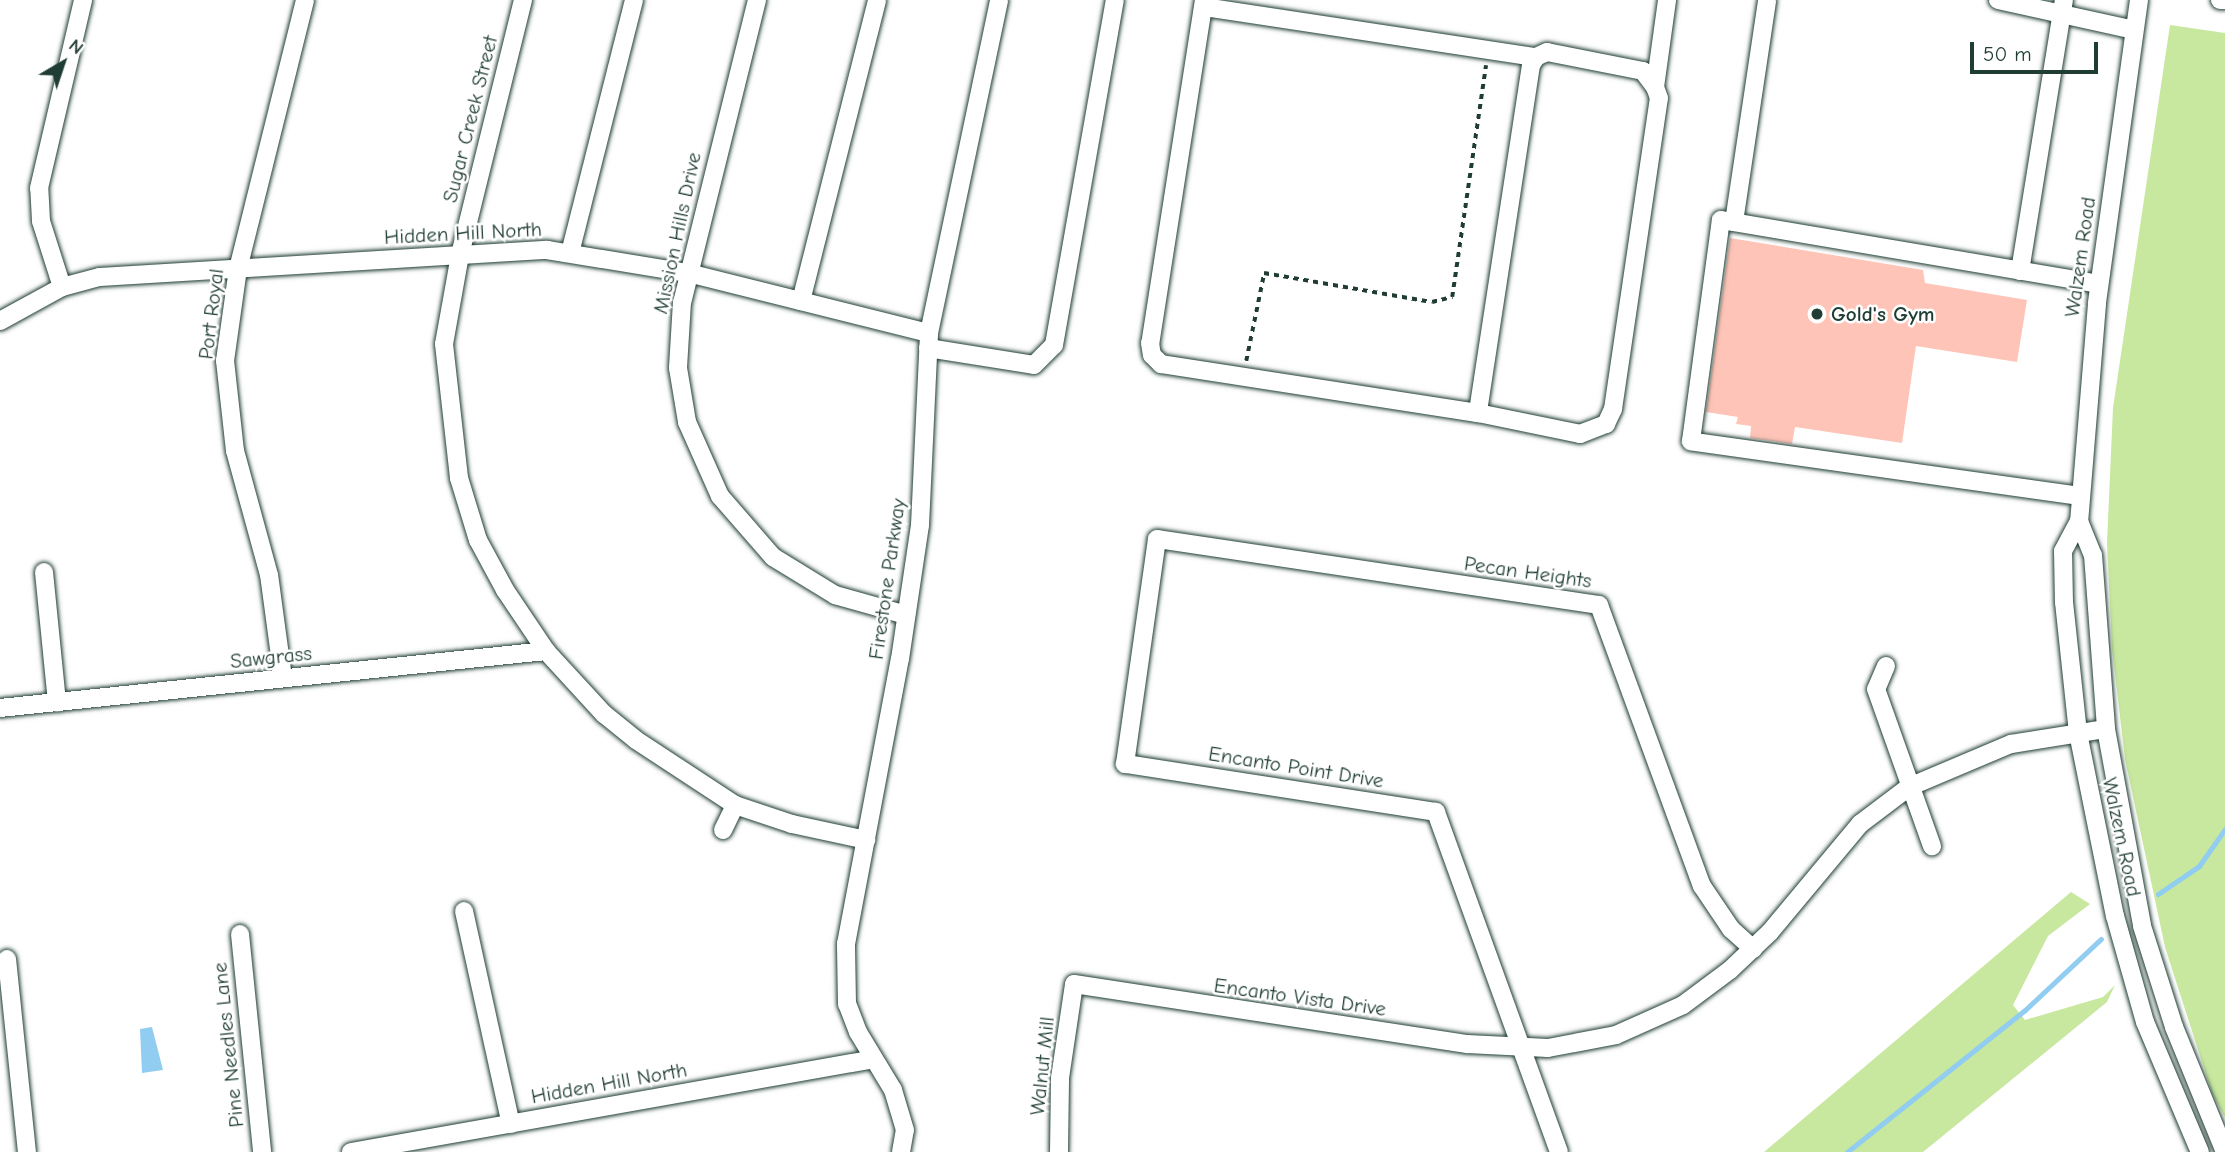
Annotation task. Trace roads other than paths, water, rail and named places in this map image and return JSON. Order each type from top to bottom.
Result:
[{"type":"street","points":[[62,287],[41,221],[39,188],[83,0]]},
{"type":"street","name":"Port Royal","points":[[283,678],[269,575],[235,451],[228,398],[228,321],[305,0]]},
{"type":"street","name":"Sugar Creek Street","points":[[523,0],[460,255],[444,344],[458,478],[478,540],[505,590],[546,651],[604,715],[681,774],[734,805],[792,824],[866,840]]},
{"type":"street","points":[[570,253],[634,0]]},
{"type":"street","name":"Mission Hills Drive","points":[[757,0],[688,273],[678,341],[681,395],[695,448],[720,496],[754,538],[813,585],[906,615]]},
{"type":"street","points":[[801,301],[877,0]]},
{"type":"street","name":"Firestone Parkway","points":[[901,1152],[905,1130],[894,1090],[854,1023],[843,974],[920,525],[929,341],[999,0]]},
{"type":"street","name":"Hidden Hill North","points":[[0,321],[62,287],[100,277],[460,255],[570,253],[688,273],[801,301],[929,341],[1034,365],[1054,345],[1115,0]]},
{"type":"street","points":[[1655,86],[1643,71],[1548,52],[1536,57],[1204,3],[1150,343],[1152,355],[1161,364],[1478,413],[1580,434],[1606,424],[1613,409],[1657,111],[1655,86],[1667,0]]},
{"type":"street","points":[[1734,222],[1768,0]]},
{"type":"street","points":[[1998,0],[2062,7],[2134,30]]},
{"type":"street","name":"Walzem Road","points":[[2139,0],[2099,284],[2079,521],[2063,551],[2078,733],[2115,916],[2145,1022],[2200,1152]]},
{"type":"street","points":[[2020,271],[2062,7]]},
{"type":"street","points":[[1478,413],[1531,65],[1536,57]]},
{"type":"street","points":[[2080,496],[1691,441],[1721,220],[2099,284]]},
{"type":"street","name":"Walzem Road","points":[[2079,521],[2094,555],[2106,729],[2143,926],[2174,1027],[2225,1152]]},
{"type":"street","name":"Pecan Heights","points":[[1157,539],[1599,605],[1702,886],[1731,929],[1753,949]]},
{"type":"street","name":"Encanto Point Drive","points":[[1157,539],[1125,764],[1436,812],[1559,1152]]},
{"type":"street","points":[[44,572],[57,702]]},
{"type":"street","name":"Sawgrass","points":[[0,708],[546,651]]},
{"type":"street","points":[[1886,666],[1876,689],[1932,846]]},
{"type":"street","points":[[1520,1049],[1592,1041],[1660,1018],[1703,991],[1753,949],[1860,824],[1909,787],[2011,744],[2106,729]]},
{"type":"street","points":[[723,830],[734,805]]},
{"type":"street","points":[[464,911],[511,1124]]},
{"type":"street","name":"Pine Needles Lane","points":[[240,934],[262,1152]]},
{"type":"street","points":[[8,959],[27,1152]]},
{"type":"street","name":"Encanto Vista Drive","points":[[1074,984],[1520,1049]]},
{"type":"street","name":"Walnut Mill","points":[[1059,1152],[1060,1078],[1074,984]]},
{"type":"street","name":"Hidden Hill North","points":[[351,1152],[874,1059]]},
{"type":"water","points":[[152,1027],[163,1070],[142,1073],[140,1029]]},
{"type":"waterway","points":[[2158,894],[2199,866],[2225,829]]},
{"type":"waterway","points":[[1847,1152],[2025,1010],[2101,939]]},
{"type":"place","name":"Gold's Gym","points":[[1817,314]]}]
